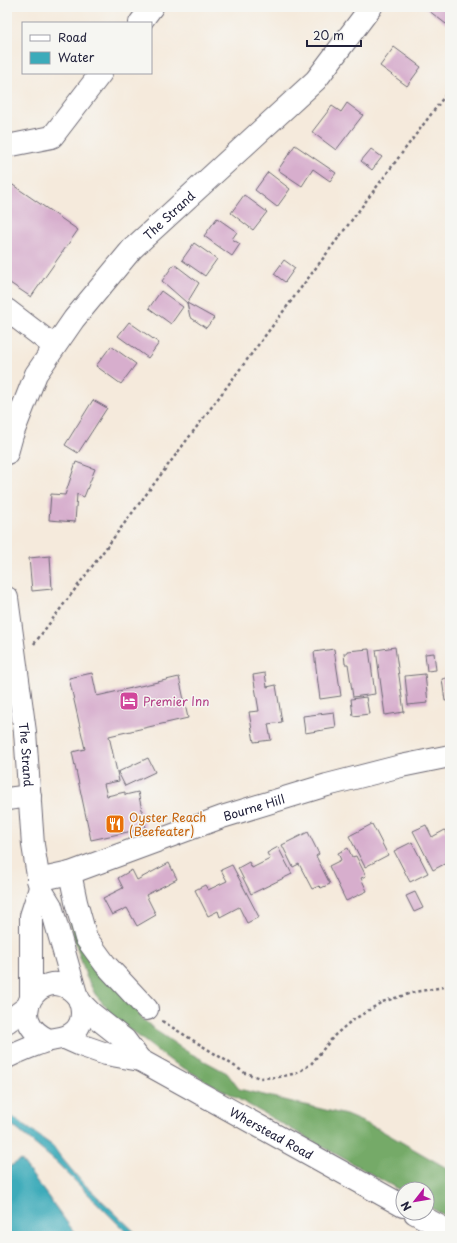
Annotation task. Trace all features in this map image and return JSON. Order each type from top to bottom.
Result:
[{"type":"main road","points":[[141,22],[152,7]]},
{"type":"main road","name":"The Strand","points":[[7,453],[12,435],[36,374],[74,319],[132,249],[316,80],[372,7]]},
{"type":"main road","points":[[7,146],[52,137],[100,74]]},
{"type":"main road","points":[[7,310],[54,346]]},
{"type":"main road","name":"The Strand","points":[[7,598],[25,732],[33,844],[39,884],[51,906],[78,998]]},
{"type":"main road","name":"Bourne Hill","points":[[39,884],[230,815],[327,785],[402,766],[450,756]]},
{"type":"main road","points":[[7,799],[30,796]]},
{"type":"main road","points":[[70,873],[86,938],[105,964],[147,1009]]},
{"type":"main road","name":"The Strand","points":[[29,1002],[31,916],[39,884]]},
{"type":"main road","points":[[7,1022],[29,1002],[35,992],[50,985],[59,985],[68,988],[92,1014],[125,1040],[140,1060]]},
{"type":"main road","points":[[7,1057],[57,1039],[75,1030],[80,1022],[82,1012],[78,998]]},
{"type":"main road","points":[[29,1002],[28,1018],[32,1026],[41,1037],[57,1039],[106,1054],[140,1060]]},
{"type":"main road","name":"Wherstead Road","points":[[140,1060],[395,1202]]},
{"type":"main road","points":[[430,1221],[450,1232]]},
{"type":"path","points":[[16,668],[450,89]]},
{"type":"path","points":[[147,1009],[157,1019],[245,1073],[260,1078],[279,1077],[296,1073],[311,1064],[335,1035],[350,1022],[382,1002],[415,992],[450,986]]},
{"type":"green space","points":[[70,919],[143,1019],[155,1030],[186,1051],[227,1073],[239,1089],[346,1115],[377,1128],[450,1170],[450,1218],[435,1210],[435,1181],[395,1181],[395,1187],[171,1061],[117,1020],[95,994],[86,976],[71,928]]},
{"type":"water","points":[[7,1113],[53,1146],[80,1180],[139,1236],[130,1236],[55,1161],[7,1121]]},
{"type":"water","points":[[21,1160],[77,1236],[10,1236],[7,1231],[7,1168]]},
{"type":"building","points":[[424,7],[450,7],[450,20],[446,24]]},
{"type":"building","points":[[394,47],[421,67],[407,86],[380,66]]},
{"type":"building","points":[[347,103],[363,115],[336,150],[312,132],[332,106],[341,112]]},
{"type":"building","points":[[295,145],[336,173],[330,181],[313,169],[302,186],[278,170]]},
{"type":"building","points":[[371,149],[382,157],[372,170],[361,161]]},
{"type":"building","points":[[268,172],[290,189],[277,207],[255,190]]},
{"type":"building","points":[[7,181],[78,230],[31,297],[7,281]]},
{"type":"building","points":[[244,195],[267,212],[253,230],[231,213]]},
{"type":"building","points":[[217,218],[237,232],[232,239],[240,244],[232,256],[204,236]]},
{"type":"building","points":[[194,243],[217,259],[205,276],[182,260]]},
{"type":"building","points":[[284,260],[295,268],[285,282],[274,274]]},
{"type":"building","points":[[174,264],[199,283],[187,303],[162,281]]},
{"type":"building","points":[[161,291],[183,307],[171,324],[149,308]]},
{"type":"building","points":[[187,303],[214,318],[206,328],[190,317]]},
{"type":"building","points":[[129,322],[159,343],[148,358],[118,336]]},
{"type":"building","points":[[111,346],[136,364],[121,384],[96,366]]},
{"type":"building","points":[[93,400],[107,408],[78,453],[65,445]]},
{"type":"building","points":[[76,462],[95,469],[84,497],[77,494],[75,522],[49,520],[51,494],[65,495]]},
{"type":"building","points":[[50,556],[52,589],[32,591],[29,558]]},
{"type":"building","points":[[395,647],[404,712],[385,715],[376,650]]},
{"type":"building","points":[[334,649],[341,696],[320,699],[314,652]]},
{"type":"building","points":[[369,649],[375,694],[353,697],[348,664],[345,664],[344,653],[347,653],[347,651]]},
{"type":"building","points":[[434,653],[436,670],[427,671],[425,654]]},
{"type":"building","points":[[92,673],[97,696],[179,677],[188,718],[109,736],[119,781],[104,784],[107,796],[125,792],[125,795],[138,792],[146,828],[91,840],[72,752],[85,749],[69,678]]},
{"type":"building","points":[[265,673],[267,687],[276,685],[282,722],[268,724],[271,740],[254,742],[249,712],[259,711],[253,675]]},
{"type":"building","points":[[425,674],[428,703],[408,705],[405,676]]},
{"type":"building","points":[[450,677],[450,700],[445,701],[442,679]]},
{"type":"building","points":[[366,697],[369,714],[353,716],[351,699]]},
{"type":"building","points":[[334,712],[336,728],[305,733],[303,716]]},
{"type":"building","points":[[148,758],[155,772],[125,786],[118,772]]},
{"type":"building","points":[[372,824],[388,855],[365,867],[349,836]]},
{"type":"building","points":[[426,825],[432,837],[445,830],[450,840],[450,861],[433,870],[413,831]]},
{"type":"building","points":[[308,832],[319,854],[316,856],[330,884],[321,888],[319,886],[312,889],[299,864],[293,867],[282,845]]},
{"type":"building","points":[[412,842],[428,873],[410,882],[394,851]]},
{"type":"building","points":[[278,847],[292,874],[251,894],[238,868],[249,862],[252,868],[270,859],[267,853]]},
{"type":"building","points":[[348,848],[352,857],[356,856],[366,876],[361,878],[367,891],[346,901],[329,866],[341,860],[338,853]]},
{"type":"building","points":[[169,863],[177,879],[146,895],[156,915],[137,926],[127,908],[112,915],[103,898],[123,888],[118,878],[132,870],[137,880]]},
{"type":"building","points":[[232,865],[259,917],[247,923],[239,907],[220,917],[218,911],[208,916],[195,890],[205,885],[208,890],[227,881],[221,870]]},
{"type":"building","points":[[415,892],[423,908],[414,912],[406,896]]},
{"type":"place","name":"Premier Inn","points":[[129,701]]},
{"type":"place","name":"Oyster Reach (Beefeater)","points":[[115,824]]}]
